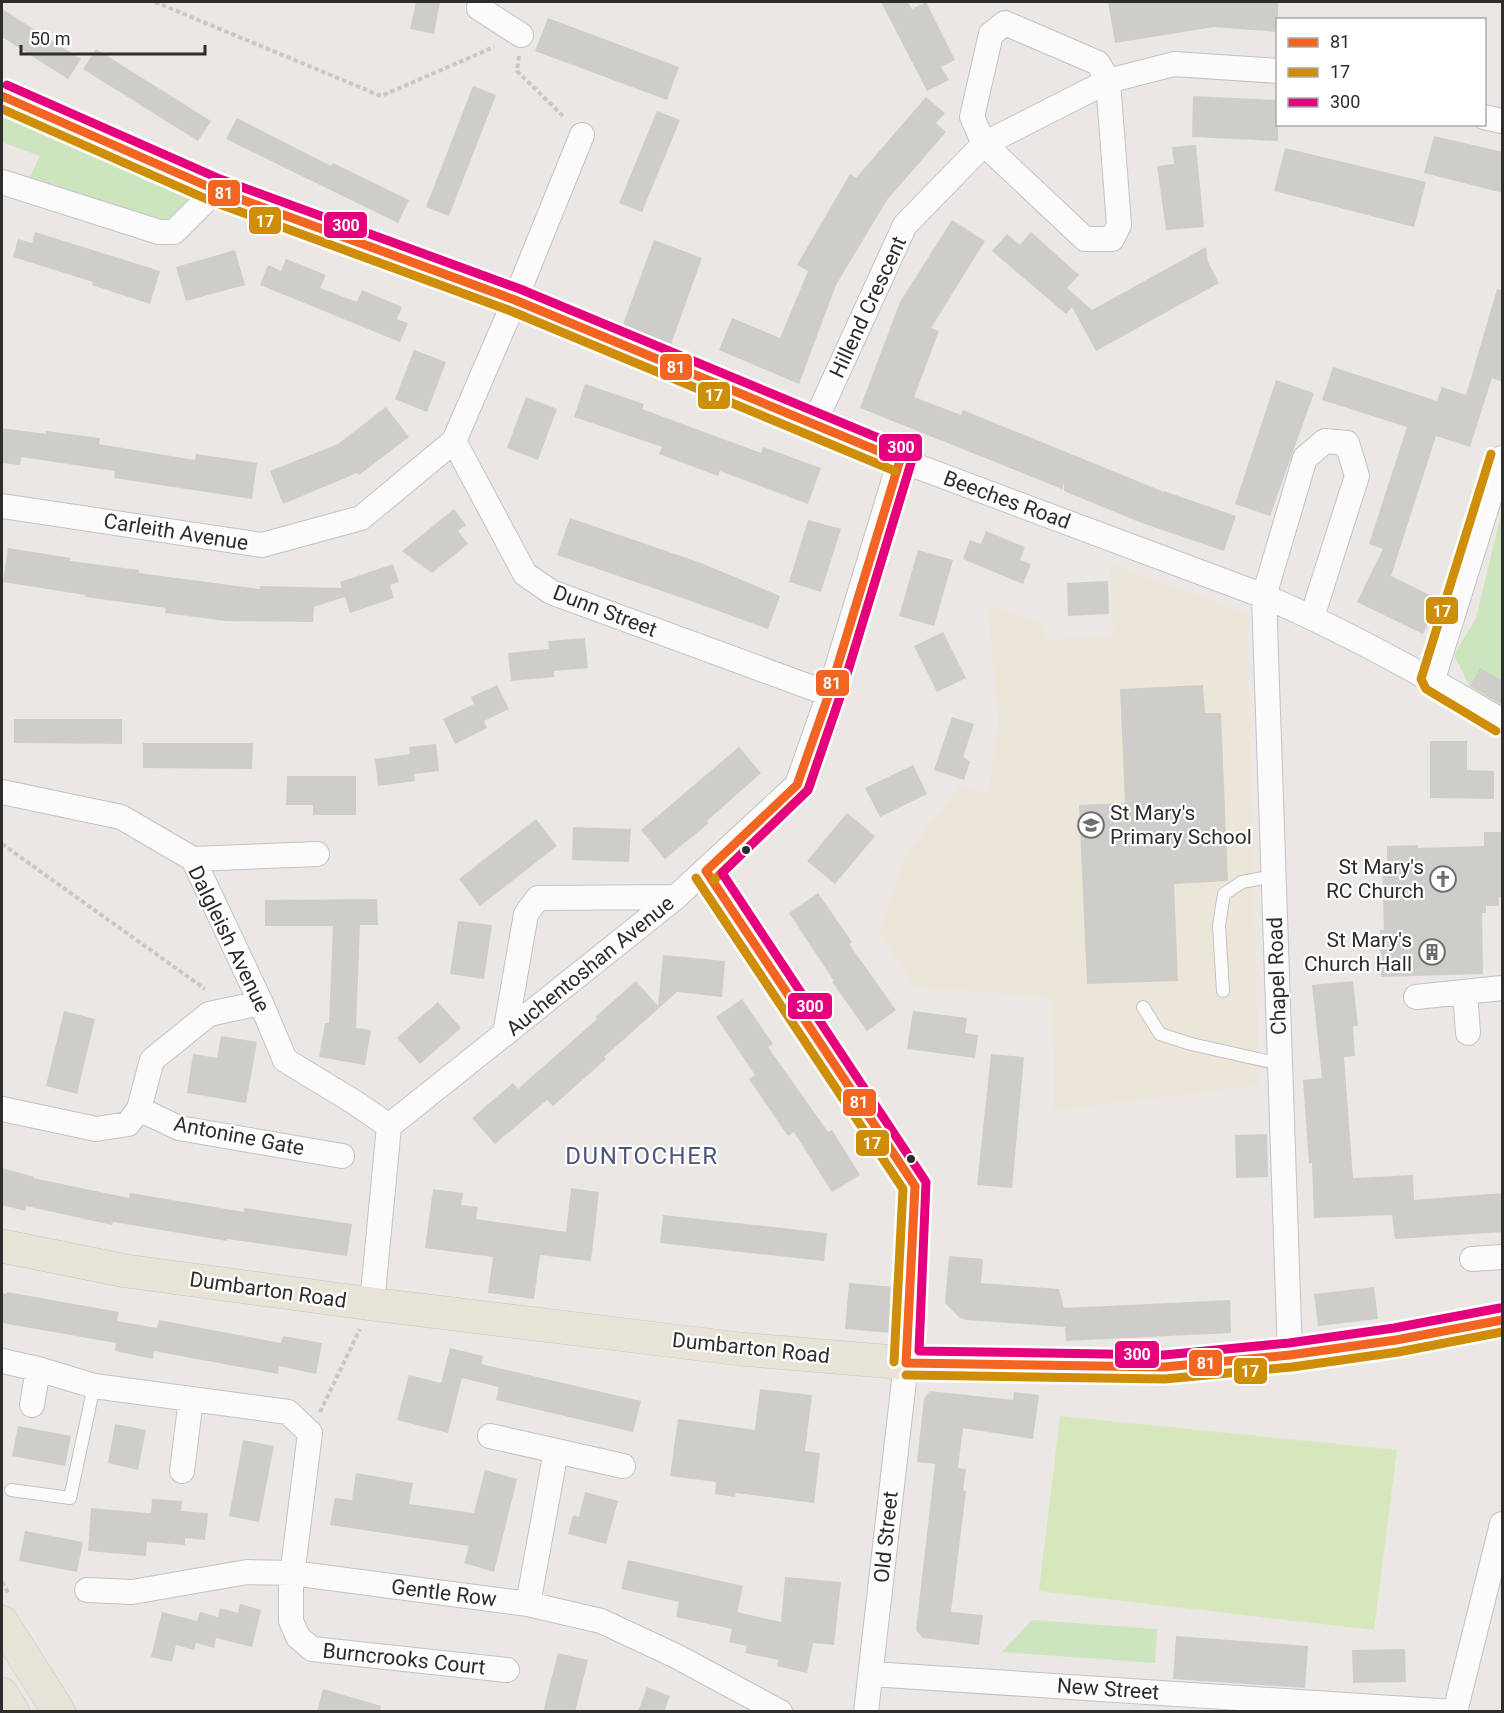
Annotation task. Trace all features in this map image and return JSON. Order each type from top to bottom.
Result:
[{"type":"main road","name":"Dumbarton Road","points":[[2,1246],[126,1270],[372,1304],[740,1349],[906,1363],[1164,1367],[1290,1355],[1396,1340],[1503,1320]]},
{"type":"main road","points":[[2,1622],[59,1712]]},
{"type":"main road","points":[[2,1694],[13,1712]]},
{"type":"street","points":[[480,2],[479,8],[521,35]]},
{"type":"street","points":[[1005,23],[1098,63],[1108,81],[1119,225],[1112,239],[1085,239],[984,144],[972,117],[991,34],[1005,23]]},
{"type":"street","name":"Hillend Crescent","points":[[813,426],[905,225],[984,144],[1108,81],[1174,64],[1276,71]]},
{"type":"street","name":"Beeches Road","points":[[2,96],[216,189],[515,300],[813,426],[1264,596],[1312,617],[1432,680],[1503,721]]},
{"type":"street","points":[[1486,117],[1503,121]]},
{"type":"street","name":"Carleith Avenue","points":[[2,506],[262,545],[361,518],[454,441],[515,300],[582,135]]},
{"type":"street","points":[[2,182],[159,232],[174,232],[216,189]]},
{"type":"street","name":"Dunn Street","points":[[454,441],[525,574],[551,592],[829,694]]},
{"type":"street","name":"Chapel Road","points":[[1290,1355],[1264,596],[1305,458],[1325,441],[1347,443],[1357,476],[1312,617]]},
{"type":"street","points":[[1432,680],[1503,458]]},
{"type":"street","name":"Auchentoshan Avenue","points":[[389,1126],[676,897],[797,784],[829,694],[900,460]]},
{"type":"street","name":"Dalgleish Avenue","points":[[2,792],[121,817],[193,859],[261,1003],[285,1060],[389,1126]]},
{"type":"street","points":[[193,859],[317,854]]},
{"type":"street","name":"Old Street","points":[[706,871],[915,1186],[906,1363],[866,1712]]},
{"type":"street","points":[[505,1034],[526,914],[538,898],[676,897]]},
{"type":"street","points":[[1416,997],[1503,988]]},
{"type":"street","points":[[1466,992],[1468,1033]]},
{"type":"street","points":[[2,1108],[96,1130],[128,1124],[139,1109],[152,1060],[209,1014],[261,1003]]},
{"type":"street","name":"Antonine Gate","points":[[139,1109],[178,1128],[342,1156]]},
{"type":"street","points":[[372,1304],[389,1126]]},
{"type":"street","points":[[1472,1259],[1503,1257]]},
{"type":"street","points":[[2,1361],[94,1386],[288,1412],[310,1433]]},
{"type":"street","points":[[32,1405],[38,1369]]},
{"type":"street","points":[[182,1471],[191,1399]]},
{"type":"street","name":"Burncrooks Court","points":[[310,1433],[292,1573],[291,1621],[298,1637],[312,1649],[507,1670]]},
{"type":"street","points":[[490,1436],[623,1466]]},
{"type":"street","points":[[528,1604],[556,1451]]},
{"type":"street","points":[[1454,1712],[1503,1524]]},
{"type":"street","name":"Gentle Row","points":[[87,1590],[132,1592],[248,1572],[292,1573],[528,1604],[600,1621],[676,1656],[780,1712]]},
{"type":"street","name":"New Street","points":[[872,1674],[1454,1712]]},
{"type":"lane","points":[[1223,992],[1220,925],[1224,894],[1242,882],[1274,876]]},
{"type":"lane","points":[[1143,1007],[1160,1034],[1191,1044],[1280,1064]]},
{"type":"lane","points":[[11,1490],[70,1498],[94,1386]]},
{"type":"path","points":[[155,2],[381,96],[521,35],[517,71],[582,135]]},
{"type":"path","points":[[2,844],[233,1009]]},
{"type":"path","points":[[310,1433],[372,1304]]},
{"type":"shaded area","name":"St Mary's Primary School","points":[[1110,564],[1247,614],[1259,1085],[1055,1110],[1052,997],[915,987],[880,933],[906,855],[960,787],[988,794],[998,722],[988,606],[1042,624],[1045,640],[1114,636]]},
{"type":"green space","points":[[2,114],[189,197],[189,205],[174,217],[160,220],[30,177],[40,156],[2,142]]},
{"type":"green space","points":[[1502,511],[1502,706],[1470,687],[1454,655],[1476,618]]},
{"type":"green space","points":[[1060,1416],[1397,1450],[1374,1630],[1039,1591]]},
{"type":"green space","points":[[1032,1620],[1157,1629],[1155,1663],[1002,1652]]},
{"type":"building","points":[[416,2],[440,2],[434,34],[410,29]]},
{"type":"building","points":[[881,2],[908,2],[912,9],[926,2],[955,60],[941,67],[949,80],[927,91]]},
{"type":"building","points":[[1108,2],[1278,2],[1276,32],[1214,27],[1115,43]]},
{"type":"building","points":[[2,9],[81,59],[68,79],[2,37]]},
{"type":"building","points":[[548,18],[679,67],[667,100],[535,51]]},
{"type":"building","points":[[96,49],[211,121],[198,141],[83,69]]},
{"type":"building","points":[[473,86],[496,95],[449,216],[426,207]]},
{"type":"building","points":[[1193,96],[1276,100],[1278,141],[1192,137]]},
{"type":"building","points":[[926,97],[945,113],[936,123],[946,132],[887,200],[836,285],[799,384],[719,350],[732,318],[780,338],[808,271],[797,265],[850,174],[856,178]]},
{"type":"building","points":[[657,111],[680,120],[642,212],[619,203]]},
{"type":"building","points":[[237,118],[331,166],[333,163],[409,200],[398,223],[226,139]]},
{"type":"building","points":[[1434,136],[1503,152],[1503,193],[1424,173]]},
{"type":"building","points":[[1196,145],[1204,227],[1166,230],[1157,166],[1174,164],[1172,147]]},
{"type":"building","points":[[1285,148],[1426,182],[1414,227],[1274,191]]},
{"type":"building","points":[[952,220],[985,241],[931,328],[939,331],[914,397],[961,415],[963,410],[1164,492],[1236,516],[1224,551],[1139,522],[1064,491],[1064,484],[1062,489],[860,408],[900,302]]},
{"type":"building","points":[[35,232],[160,271],[150,304],[92,285],[93,282],[13,257],[18,239],[32,243]]},
{"type":"building","points":[[1031,232],[1079,275],[1067,288],[1092,310],[1206,247],[1208,262],[1219,283],[1096,351],[1072,307],[1066,314],[992,251],[1007,234],[1020,245]]},
{"type":"building","points":[[654,240],[702,258],[671,344],[622,327]]},
{"type":"building","points":[[235,250],[245,285],[186,301],[176,267]]},
{"type":"building","points":[[286,259],[326,275],[320,288],[357,302],[362,290],[402,307],[397,319],[408,323],[400,342],[260,285],[268,265],[281,271]]},
{"type":"building","points":[[1497,289],[1503,290],[1503,382],[1492,378],[1470,447],[1436,436],[1391,576],[1440,600],[1423,634],[1357,602],[1383,549],[1369,544],[1407,427],[1322,400],[1333,367],[1437,401],[1442,387],[1466,395]]},
{"type":"building","points":[[414,350],[446,362],[427,412],[395,399]]},
{"type":"building","points":[[1276,380],[1314,393],[1270,516],[1235,504]]},
{"type":"building","points":[[585,384],[644,404],[642,409],[761,453],[763,447],[821,468],[808,504],[720,471],[718,476],[659,454],[662,447],[574,417]]},
{"type":"building","points":[[526,397],[557,409],[538,460],[507,448]]},
{"type":"building","points":[[386,407],[409,437],[359,475],[357,473],[283,504],[270,471],[338,444]]},
{"type":"building","points":[[2,428],[100,438],[99,444],[195,460],[196,454],[257,463],[252,499],[114,478],[115,471],[21,457],[20,465],[2,463]]},
{"type":"building","points":[[454,509],[466,525],[458,531],[468,544],[432,573],[402,551]]},
{"type":"building","points":[[570,518],[701,563],[780,596],[768,629],[557,555]]},
{"type":"building","points":[[808,520],[841,529],[821,592],[789,582]]},
{"type":"building","points":[[986,531],[1025,547],[1020,560],[1031,564],[1023,584],[963,559],[970,540],[981,544]]},
{"type":"building","points":[[8,548],[71,558],[70,561],[139,570],[139,573],[260,589],[260,586],[342,588],[340,582],[393,564],[399,582],[390,585],[394,598],[350,613],[345,597],[314,607],[313,622],[226,621],[165,613],[166,608],[85,597],[85,595],[3,582]]},
{"type":"building","points":[[918,550],[953,560],[934,626],[899,616]]},
{"type":"building","points":[[1108,581],[1109,614],[1068,616],[1067,583]]},
{"type":"building","points":[[943,632],[966,678],[937,692],[914,646]]},
{"type":"building","points":[[585,638],[588,668],[554,671],[554,677],[511,681],[508,653],[549,649],[548,641]]},
{"type":"building","points":[[1480,668],[1503,681],[1503,705],[1470,686]]},
{"type":"building","points":[[497,685],[509,709],[484,721],[487,728],[455,744],[443,719],[474,704],[471,697]]},
{"type":"building","points":[[1203,685],[1205,713],[1221,713],[1228,881],[1174,884],[1178,981],[1087,984],[1079,805],[1125,803],[1120,689]]},
{"type":"building","points":[[952,717],[974,724],[963,757],[970,762],[964,780],[934,770]]},
{"type":"building","points":[[14,719],[122,719],[122,744],[14,743]]},
{"type":"building","points":[[1430,741],[1467,741],[1467,770],[1494,771],[1494,799],[1430,798]]},
{"type":"building","points":[[143,743],[253,743],[252,769],[143,768]]},
{"type":"building","points":[[436,744],[439,771],[414,774],[415,781],[378,786],[375,759],[410,754],[409,747]]},
{"type":"building","points":[[739,747],[761,773],[707,821],[709,823],[665,859],[641,830]]},
{"type":"building","points":[[913,765],[927,794],[880,817],[865,788]]},
{"type":"building","points":[[287,776],[356,776],[356,815],[313,815],[313,805],[286,805]]},
{"type":"building","points":[[847,813],[875,836],[835,884],[807,861]]},
{"type":"building","points":[[536,819],[557,846],[480,906],[459,879]]},
{"type":"building","points":[[573,827],[631,829],[629,862],[572,860]]},
{"type":"building","points":[[1484,832],[1503,832],[1503,897],[1499,897],[1499,906],[1486,906],[1486,913],[1482,913],[1483,974],[1381,977],[1380,930],[1384,930],[1382,862],[1387,861],[1387,846],[1418,845],[1418,848],[1484,846]]},
{"type":"building","points":[[818,893],[852,942],[849,944],[896,1010],[867,1031],[832,982],[834,981],[789,913]]},
{"type":"building","points":[[377,899],[378,925],[360,925],[356,1028],[371,1030],[365,1065],[319,1057],[325,1023],[329,1023],[333,926],[265,926],[265,900]]},
{"type":"building","points":[[458,921],[492,925],[484,979],[450,974]]},
{"type":"building","points":[[663,955],[725,961],[722,997],[677,992],[553,1106],[547,1100],[495,1144],[472,1118],[513,1083],[518,1089],[636,981],[658,1006]]},
{"type":"building","points":[[1353,981],[1358,1026],[1353,1026],[1355,1056],[1344,1057],[1353,1178],[1413,1175],[1414,1200],[1503,1193],[1503,1232],[1395,1239],[1392,1215],[1314,1218],[1312,1163],[1309,1163],[1303,1080],[1322,1078],[1312,985]]},
{"type":"building","points":[[742,999],[773,1044],[768,1047],[828,1132],[832,1130],[860,1175],[832,1192],[794,1132],[788,1136],[749,1079],[755,1075],[716,1017]]},
{"type":"building","points":[[438,1002],[461,1028],[420,1064],[397,1038]]},
{"type":"building","points":[[64,1011],[95,1019],[77,1094],[46,1086]]},
{"type":"building","points":[[913,1011],[967,1018],[965,1033],[978,1035],[975,1058],[907,1049]]},
{"type":"building","points":[[221,1036],[257,1042],[246,1103],[187,1093],[193,1054],[217,1058]]},
{"type":"building","points":[[991,1054],[1024,1057],[1012,1188],[977,1185]]},
{"type":"building","points":[[1267,1134],[1268,1177],[1236,1178],[1235,1135]]},
{"type":"building","points":[[2,1168],[33,1178],[129,1198],[130,1193],[244,1212],[244,1208],[352,1224],[347,1256],[227,1239],[227,1241],[113,1222],[112,1225],[26,1206],[25,1211],[2,1205]]},
{"type":"building","points":[[571,1188],[599,1192],[591,1261],[540,1255],[534,1299],[488,1293],[493,1257],[425,1248],[433,1189],[463,1193],[461,1205],[478,1207],[476,1219],[566,1232]]},
{"type":"building","points":[[663,1215],[827,1233],[824,1261],[660,1243]]},
{"type":"building","points":[[949,1256],[983,1259],[981,1283],[1059,1289],[1064,1308],[1230,1300],[1231,1333],[1066,1341],[1065,1327],[966,1320],[960,1318],[945,1303]]},
{"type":"building","points":[[849,1283],[896,1287],[892,1333],[845,1329]]},
{"type":"building","points":[[1374,1287],[1378,1319],[1318,1326],[1314,1294]]},
{"type":"building","points":[[2,1293],[119,1312],[117,1321],[157,1328],[159,1320],[281,1343],[283,1336],[322,1343],[316,1374],[279,1366],[278,1374],[154,1351],[153,1359],[115,1351],[116,1343],[2,1323]]},
{"type":"building","points":[[450,1348],[483,1356],[481,1364],[641,1401],[633,1432],[496,1400],[499,1387],[462,1378],[448,1433],[397,1420],[409,1375],[441,1383]]},
{"type":"building","points":[[760,1389],[812,1395],[805,1451],[820,1453],[814,1503],[736,1493],[735,1497],[715,1494],[716,1482],[670,1476],[678,1419],[755,1430]]},
{"type":"building","points":[[930,1391],[1013,1400],[1014,1392],[1039,1395],[1033,1439],[963,1428],[958,1468],[966,1469],[963,1490],[966,1491],[951,1612],[983,1615],[979,1645],[923,1638],[916,1630],[935,1464],[917,1462],[924,1399]]},
{"type":"building","points":[[115,1424],[146,1430],[138,1470],[108,1463]]},
{"type":"building","points":[[18,1426],[71,1436],[65,1466],[12,1456]]},
{"type":"building","points":[[243,1440],[274,1446],[259,1522],[229,1516]]},
{"type":"building","points":[[485,1470],[517,1479],[494,1572],[464,1563],[469,1546],[330,1525],[335,1498],[352,1500],[356,1473],[413,1483],[409,1504],[474,1513]]},
{"type":"building","points":[[585,1492],[618,1501],[606,1544],[568,1534],[573,1515],[579,1517]]},
{"type":"building","points":[[152,1499],[182,1501],[181,1511],[208,1513],[205,1540],[185,1538],[185,1545],[147,1542],[146,1556],[88,1551],[91,1508],[151,1513]]},
{"type":"building","points":[[25,1531],[83,1542],[77,1572],[19,1561]]},
{"type":"building","points":[[628,1560],[743,1586],[737,1612],[781,1622],[785,1577],[841,1582],[834,1645],[813,1643],[807,1673],[777,1666],[778,1660],[745,1653],[747,1646],[729,1642],[732,1629],[676,1617],[679,1602],[621,1589]]},
{"type":"building","points":[[240,1604],[261,1610],[252,1647],[216,1638],[214,1648],[196,1643],[194,1650],[176,1645],[172,1662],[151,1657],[162,1612],[197,1621],[200,1612],[218,1617],[220,1608],[238,1613]]},
{"type":"building","points":[[1176,1636],[1308,1646],[1305,1688],[1173,1679]]},
{"type":"building","points":[[1405,1649],[1406,1682],[1353,1683],[1352,1650]]},
{"type":"building","points":[[558,1653],[588,1660],[575,1712],[543,1712]]},
{"type":"building","points":[[647,1687],[670,1696],[664,1712],[638,1712]]},
{"type":"building","points":[[323,1689],[381,1706],[380,1712],[317,1712]]},
{"type":"transit line","name":"300","points":[[7,85],[220,179],[520,289],[910,453],[911,463],[840,697],[808,790],[722,873],[926,1182],[919,1351],[1164,1355],[1289,1343],[1394,1328],[1500,1308]]},
{"type":"transit line","name":"81","points":[[2,96],[216,190],[515,300],[900,460]]},
{"type":"transit line","name":"17","points":[[2,109],[211,201],[511,311],[895,471]]},
{"type":"transit line","name":"17","points":[[1491,454],[1421,679],[1426,689],[1496,731]]},
{"type":"transit line","name":"81","points":[[706,871],[797,785],[829,694],[900,460]]},
{"type":"transit line","name":"17","points":[[714,880],[808,790],[840,697],[911,463]]},
{"type":"transit line","name":"81","points":[[706,871],[915,1186],[906,1363]]},
{"type":"transit line","name":"17","points":[[696,878],[903,1189],[894,1362]]},
{"type":"transit line","name":"81","points":[[906,1363],[1164,1367],[1290,1355],[1396,1340],[1502,1320]]},
{"type":"transit line","name":"17","points":[[906,1375],[1165,1379],[1292,1367],[1398,1352],[1502,1332]]},
{"type":"place","name":"St Mary's Primary School","points":[[1091,825]]},
{"type":"place","name":"St Mary's RC Church","points":[[1443,879]]},
{"type":"place","name":"St Mary's Church Hall","points":[[1432,952]]},
{"type":"district","name":"DUNTOCHER","points":[[642,1156]]}]
